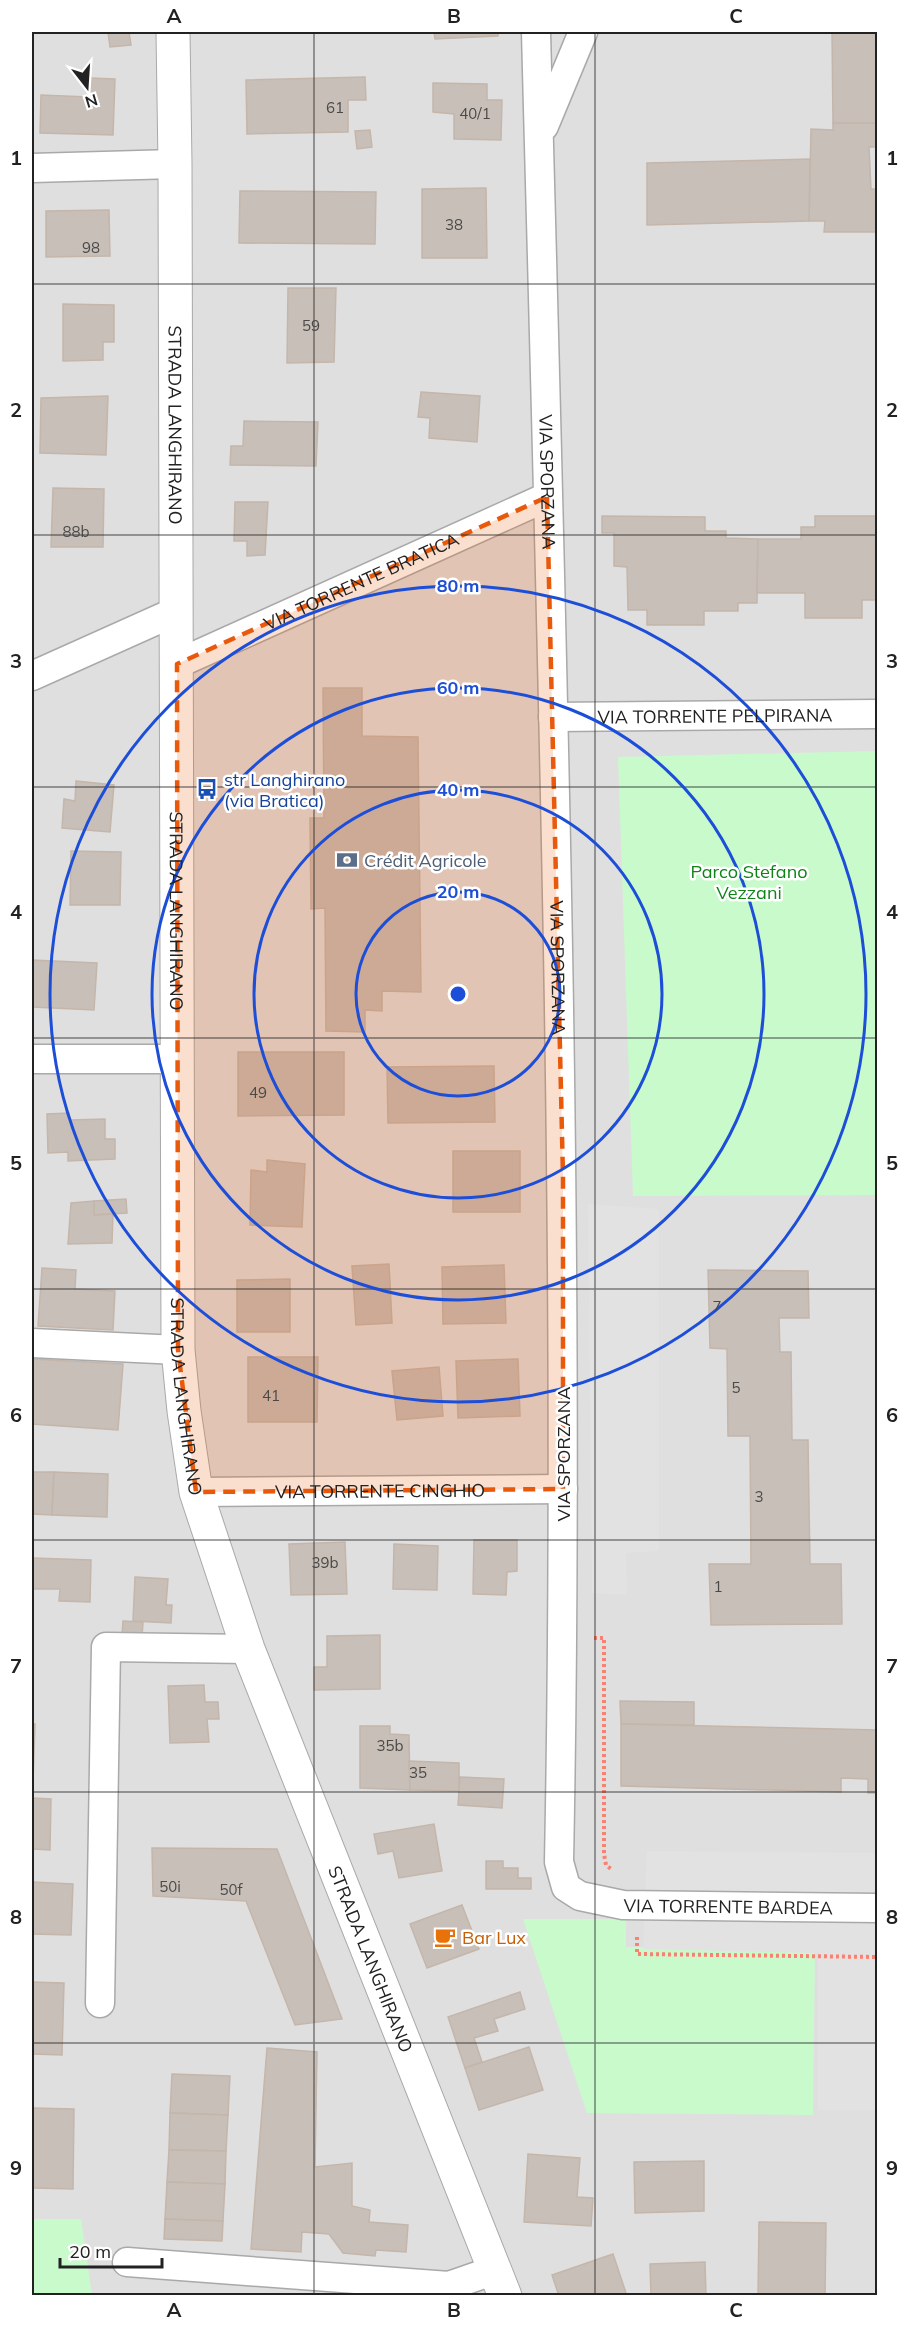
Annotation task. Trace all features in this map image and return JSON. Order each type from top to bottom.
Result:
[{"type":"street","name":"STRADA LANGHIRANO","points":[[128,2262],[448,2286],[500,2283],[248,1649],[196,1492],[184,1411],[178,1350],[175,164],[172,32]]},
{"type":"street","name":"VIA SPORZANA","points":[[536,32],[563,1178],[563,1638],[559,1862],[566,1887],[580,1896]]},
{"type":"street","points":[[539,139],[583,32]]},
{"type":"street","points":[[32,168],[175,164]]},
{"type":"street","name":"VIA TORRENTE BRATICA","points":[[177,663],[547,497]]},
{"type":"street","points":[[32,676],[177,610]]},
{"type":"street","name":"VIA TORRENTE PELPIRANA","points":[[553,717],[878,714]]},
{"type":"street","points":[[32,1059],[177,1059]]},
{"type":"street","points":[[32,1343],[178,1350]]},
{"type":"street","name":"VIA TORRENTE CINGHIO","points":[[196,1492],[563,1489]]},
{"type":"street","points":[[100,2003],[106,1647],[248,1649]]},
{"type":"street","name":"VIA TORRENTE BARDEA","points":[[580,1896],[622,1905],[878,1908]]},
{"type":"path","points":[[563,1638],[604,1638],[604,1854],[606,1865],[618,1874],[636,1876],[637,1954],[878,1957]]},
{"type":"highlighted area","points":[[547,497],[563,1177],[563,1489],[196,1492],[178,1350],[177,664]]},
{"type":"shaded area","points":[[32,32],[877,32],[877,2295],[32,2295]]},
{"type":"shaded area","points":[[588,1204],[659,1209],[659,1551],[626,1553],[627,1595],[592,1593]]},
{"type":"shaded area","points":[[647,1851],[877,1853],[877,2110],[818,2110],[818,1953],[643,1949]]},
{"type":"green space","name":"Parco Stefano Vezzani","points":[[877,751],[877,1195],[633,1196],[618,757]]},
{"type":"green space","points":[[523,1919],[626,1919],[626,1947],[815,1948],[813,2115],[587,2113]]},
{"type":"green space","points":[[32,2219],[81,2219],[92,2295],[32,2295]]},
{"type":"building","points":[[108,32],[129,32],[131,45],[110,47]]},
{"type":"building","points":[[434,32],[498,32],[498,36],[435,39]]},
{"type":"building","points":[[832,32],[878,32],[878,123],[833,123]]},
{"type":"building","points":[[365,77],[366,100],[348,100],[348,132],[247,134],[246,80]]},
{"type":"building","points":[[90,78],[115,79],[113,135],[40,133],[41,95],[89,97]]},
{"type":"building","points":[[433,83],[487,84],[487,100],[502,100],[501,140],[454,139],[454,114],[433,112]]},
{"type":"building","points":[[833,123],[878,123],[878,147],[869,147],[871,189],[878,189],[878,232],[824,232],[825,221],[809,221],[811,129],[833,130]]},
{"type":"building","points":[[370,130],[372,147],[357,149],[355,131]]},
{"type":"building","points":[[810,159],[809,221],[647,225],[647,163]]},
{"type":"building","points":[[486,188],[487,258],[422,258],[422,189]]},
{"type":"building","points":[[240,191],[376,192],[375,244],[239,243]]},
{"type":"building","points":[[109,210],[110,256],[46,257],[46,211]]},
{"type":"building","points":[[288,288],[336,288],[334,362],[287,363]]},
{"type":"building","points":[[63,304],[114,305],[114,342],[103,342],[103,360],[63,361]]},
{"type":"building","points":[[421,392],[480,396],[477,442],[429,438],[430,418],[418,417]]},
{"type":"building","points":[[108,396],[106,455],[40,453],[41,398]]},
{"type":"building","points":[[244,421],[318,422],[316,466],[230,465],[231,446],[243,446]]},
{"type":"building","points":[[53,488],[104,489],[103,547],[51,547]]},
{"type":"building","points":[[235,502],[268,502],[265,555],[247,556],[247,541],[234,541]]},
{"type":"building","points":[[602,516],[705,517],[705,531],[726,531],[726,538],[758,539],[757,603],[738,603],[738,611],[704,611],[704,625],[647,625],[647,610],[628,610],[627,567],[614,566],[614,533],[602,533]]},
{"type":"building","points":[[815,516],[878,516],[876,600],[862,600],[862,618],[805,618],[805,593],[757,593],[758,539],[801,539],[801,527],[815,527]]},
{"type":"building","points":[[323,688],[362,688],[362,736],[418,737],[421,992],[382,991],[382,1011],[365,1010],[365,1032],[326,1031],[325,908],[311,909],[310,818],[324,818]]},
{"type":"building","points":[[76,781],[114,785],[110,832],[62,828],[64,799],[75,801]]},
{"type":"building","points":[[71,851],[121,852],[120,905],[70,905]]},
{"type":"building","points":[[32,960],[97,963],[94,1010],[32,1007]]},
{"type":"building","points":[[238,1052],[344,1052],[344,1115],[238,1116]]},
{"type":"building","points":[[494,1066],[495,1122],[388,1123],[387,1067]]},
{"type":"building","points":[[69,1113],[70,1120],[105,1119],[105,1139],[115,1139],[115,1159],[68,1161],[68,1152],[48,1153],[47,1114]]},
{"type":"building","points":[[453,1151],[520,1151],[520,1212],[453,1212]]},
{"type":"building","points":[[267,1160],[305,1164],[302,1227],[250,1225],[251,1170],[267,1172]]},
{"type":"building","points":[[126,1199],[127,1213],[94,1215],[94,1201]]},
{"type":"building","points":[[94,1201],[94,1215],[113,1214],[112,1243],[68,1244],[71,1203]]},
{"type":"building","points":[[389,1264],[392,1323],[356,1325],[352,1266]]},
{"type":"building","points":[[504,1265],[506,1323],[443,1324],[442,1267]]},
{"type":"building","points":[[42,1268],[76,1270],[75,1289],[115,1291],[113,1330],[38,1326]]},
{"type":"building","points":[[708,1270],[808,1271],[809,1318],[779,1318],[780,1352],[791,1352],[792,1440],[808,1440],[810,1564],[841,1564],[842,1624],[711,1625],[709,1564],[751,1564],[750,1436],[728,1436],[727,1349],[710,1348]]},
{"type":"building","points":[[290,1279],[290,1332],[237,1332],[237,1280]]},
{"type":"building","points":[[248,1357],[318,1357],[317,1422],[248,1422]]},
{"type":"building","points":[[32,1359],[123,1364],[118,1430],[32,1424]]},
{"type":"building","points":[[518,1359],[520,1416],[458,1418],[456,1361]]},
{"type":"building","points":[[439,1367],[443,1416],[397,1420],[392,1371]]},
{"type":"building","points":[[32,1472],[54,1472],[52,1515],[32,1514]]},
{"type":"building","points":[[54,1472],[108,1474],[107,1517],[52,1515]]},
{"type":"building","points":[[474,1540],[517,1540],[517,1571],[507,1572],[506,1595],[473,1594]]},
{"type":"building","points":[[345,1542],[347,1594],[291,1595],[289,1544]]},
{"type":"building","points":[[394,1544],[438,1546],[437,1590],[393,1589]]},
{"type":"building","points":[[32,1558],[91,1560],[90,1602],[59,1601],[60,1589],[32,1589]]},
{"type":"building","points":[[135,1577],[168,1579],[166,1605],[172,1605],[171,1623],[133,1621]]},
{"type":"building","points":[[123,1621],[143,1622],[142,1637],[122,1636]]},
{"type":"building","points":[[380,1635],[380,1689],[314,1690],[314,1667],[327,1667],[327,1636]]},
{"type":"building","points":[[204,1685],[205,1702],[218,1702],[219,1719],[207,1719],[209,1742],[170,1743],[168,1686]]},
{"type":"building","points":[[620,1701],[694,1702],[694,1725],[621,1724]]},
{"type":"building","points":[[32,1724],[35,1724],[33,1780],[32,1780]]},
{"type":"building","points":[[621,1724],[878,1730],[878,1793],[868,1793],[868,1779],[841,1778],[841,1792],[621,1786]]},
{"type":"building","points":[[360,1726],[390,1726],[390,1734],[409,1735],[410,1790],[360,1788]]},
{"type":"building","points":[[409,1761],[459,1763],[459,1791],[410,1790]]},
{"type":"building","points":[[460,1777],[504,1779],[502,1808],[458,1805]]},
{"type":"building","points":[[32,1798],[51,1799],[50,1850],[32,1849]]},
{"type":"building","points":[[434,1824],[442,1871],[399,1878],[393,1851],[378,1854],[374,1834]]},
{"type":"building","points":[[152,1848],[277,1849],[342,2019],[295,2025],[246,1901],[153,1896]]},
{"type":"building","points":[[486,1861],[503,1861],[503,1868],[518,1868],[518,1878],[531,1878],[531,1889],[486,1889]]},
{"type":"building","points":[[32,1882],[73,1884],[71,1935],[32,1934]]},
{"type":"building","name":"Bar Lux","points":[[462,1905],[479,1949],[427,1968],[410,1924]]},
{"type":"building","points":[[32,1982],[64,1983],[62,2055],[32,2054]]},
{"type":"building","points":[[520,1992],[525,2009],[494,2019],[498,2031],[474,2038],[482,2062],[465,2068],[448,2017]]},
{"type":"building","points":[[529,2047],[543,2090],[479,2110],[465,2068]]},
{"type":"building","points":[[267,2048],[317,2052],[315,2167],[352,2163],[352,2206],[370,2210],[369,2222],[408,2225],[406,2252],[376,2250],[375,2256],[343,2253],[329,2234],[302,2232],[301,2252],[251,2249]]},
{"type":"building","points":[[172,2074],[230,2076],[228,2115],[170,2113]]},
{"type":"building","points":[[32,2108],[74,2109],[73,2189],[32,2188]]},
{"type":"building","points":[[170,2113],[228,2115],[226,2151],[169,2150]]},
{"type":"building","points":[[169,2150],[226,2151],[225,2184],[167,2182]]},
{"type":"building","points":[[528,2154],[580,2158],[577,2197],[593,2198],[591,2226],[524,2222]]},
{"type":"building","points":[[704,2161],[704,2211],[635,2213],[634,2162]]},
{"type":"building","points":[[167,2182],[225,2184],[223,2221],[165,2219]]},
{"type":"building","points":[[165,2219],[223,2221],[222,2241],[164,2239]]},
{"type":"building","points":[[759,2222],[826,2223],[825,2296],[758,2296]]},
{"type":"building","points":[[613,2254],[627,2296],[559,2296],[552,2275]]},
{"type":"building","points":[[705,2262],[706,2296],[651,2296],[650,2264]]},
{"type":"place","name":"str Langhirano (via Bratica)","points":[[207,789]]},
{"type":"place","name":"Crédit Agricole","points":[[347,860]]},
{"type":"place","name":"Bar Lux","points":[[445,1937]]}]
